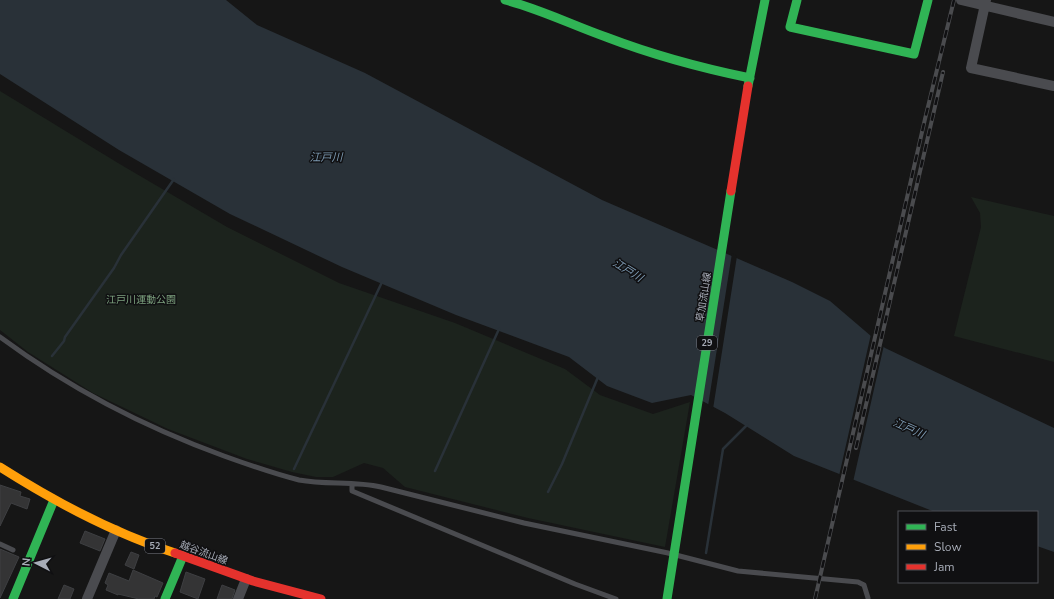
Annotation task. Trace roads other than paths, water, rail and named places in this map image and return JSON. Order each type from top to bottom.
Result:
[{"type":"main road","points":[[505,0],[522,2],[599,35],[647,52],[749,82]]},
{"type":"main road","name":"草加流山線","points":[[667,599],[749,82],[765,0]]},
{"type":"main road","points":[[797,0],[790,27],[914,54],[928,0]]},
{"type":"main road","name":"越谷流山線","points":[[0,467],[54,500],[149,544],[289,595],[321,599]]},
{"type":"main road","points":[[13,599],[54,500]]},
{"type":"main road","points":[[165,599],[183,556]]},
{"type":"street","points":[[961,0],[985,3],[1054,22]]},
{"type":"street","points":[[985,3],[971,68],[1054,86]]},
{"type":"street","points":[[88,599],[116,530]]},
{"type":"street","points":[[238,599],[246,579]]},
{"type":"lane","points":[[0,337],[52,373],[86,394],[178,439],[242,463],[298,479],[321,483],[366,484],[381,487],[524,523],[668,553],[738,571],[858,582],[864,586],[869,599]]},
{"type":"lane","points":[[352,484],[352,491],[576,584],[616,599]]},
{"type":"lane","points":[[0,544],[13,550]]},
{"type":"water","name":"江戸川","points":[[0,0],[226,0],[257,25],[365,73],[602,200],[792,282],[830,301],[885,348],[1054,428],[1054,552],[1038,546],[1038,511],[932,511],[794,456],[725,413],[691,395],[652,403],[607,386],[569,357],[456,315],[342,267],[230,214],[119,150],[0,74]]},
{"type":"waterway","points":[[52,356],[64,341],[65,337],[174,179]]},
{"type":"waterway","points":[[294,469],[382,282]]},
{"type":"waterway","points":[[435,471],[499,329]]},
{"type":"waterway","points":[[548,492],[562,464],[598,377]]},
{"type":"waterway","points":[[706,553],[723,449],[747,425]]},
{"type":"railway","points":[[815,599],[925,119],[954,0]]},
{"type":"railway","points":[[856,448],[943,72]]},
{"type":"park label","name":"江戸川運動公園","points":[[141,299]]}]
